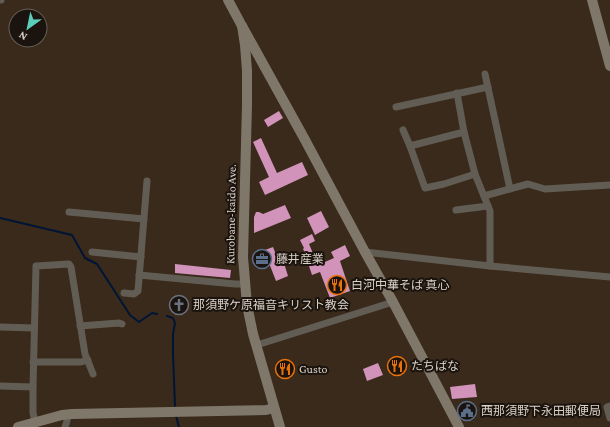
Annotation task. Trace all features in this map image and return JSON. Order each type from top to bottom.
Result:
[{"type":"street","name":"Kurobane-kaido Ave.","points":[[228,0],[242,26],[245,45],[247,81],[243,257],[244,284],[247,306],[280,427]]},
{"type":"street","points":[[592,0],[610,66]]},
{"type":"street","points":[[242,26],[393,302],[459,427]]},
{"type":"street","points":[[485,74],[510,189]]},
{"type":"street","points":[[396,107],[488,87]]},
{"type":"street","points":[[457,93],[464,132],[475,174],[490,211],[490,266]]},
{"type":"street","points":[[403,130],[425,188],[444,184],[475,174]]},
{"type":"street","points":[[410,146],[464,132]]},
{"type":"street","points":[[124,293],[134,294],[138,291],[147,181]]},
{"type":"street","points":[[484,196],[528,184],[545,188],[610,185]]},
{"type":"street","points":[[456,210],[488,206]]},
{"type":"street","points":[[69,212],[144,219]]},
{"type":"street","points":[[92,252],[140,257]]},
{"type":"street","points":[[365,252],[490,266],[610,277]]},
{"type":"street","points":[[35,422],[33,413],[33,362],[36,266],[69,264],[71,267],[85,354],[93,374]]},
{"type":"street","points":[[140,275],[244,284]]},
{"type":"street","points":[[257,345],[393,302]]},
{"type":"street","points":[[80,326],[122,324]]},
{"type":"street","points":[[0,327],[34,328]]},
{"type":"street","points":[[33,362],[81,362],[88,360]]},
{"type":"street","points":[[0,386],[33,387]]},
{"type":"street","points":[[610,406],[607,407],[610,418]]},
{"type":"street","points":[[18,427],[67,414],[106,412],[266,410],[274,408]]},
{"type":"street","points":[[65,427],[67,414]]},
{"type":"building","points":[[279,111],[283,118],[268,127],[264,120]]},
{"type":"building","points":[[261,138],[277,173],[302,162],[308,175],[265,195],[259,182],[269,177],[253,142]]},
{"type":"building","points":[[285,205],[291,218],[254,233],[254,217],[256,212],[263,214]]},
{"type":"building","points":[[321,211],[329,227],[315,235],[307,218]]},
{"type":"building","points":[[312,234],[315,241],[309,244],[318,265],[334,258],[331,252],[345,245],[350,256],[340,261],[350,291],[330,298],[320,272],[312,275],[309,266],[311,265],[300,240]]},
{"type":"building","points":[[273,247],[280,265],[284,263],[288,276],[276,281],[269,263],[259,267],[254,254]]},
{"type":"building","points":[[175,264],[231,270],[230,278],[175,273]]},
{"type":"building","points":[[378,363],[383,375],[367,381],[363,369]]},
{"type":"building","points":[[475,384],[477,397],[452,399],[450,387]]},
{"type":"building","name":"西那須野下永田郵便局","points":[[470,402],[476,412],[464,419],[458,409]]},
{"type":"waterway","points":[[0,218],[72,235],[85,258],[97,264],[130,315],[139,322],[152,313],[157,314]]},
{"type":"waterway","points":[[167,316],[173,318],[175,323],[173,334],[175,406]]},
{"type":"waterway","points":[[176,416],[179,427]]},
{"type":"place","name":"藤井産業","points":[[262,259]]},
{"type":"place","name":"白河中華そば 真心","points":[[337,285]]},
{"type":"place","name":"那須野ケ原福音キリスト教会","points":[[179,305]]},
{"type":"place","name":"たちばな","points":[[397,366]]},
{"type":"place","name":"Gusto","points":[[285,369]]},
{"type":"place","name":"西那須野下永田郵便局","points":[[467,411]]}]
